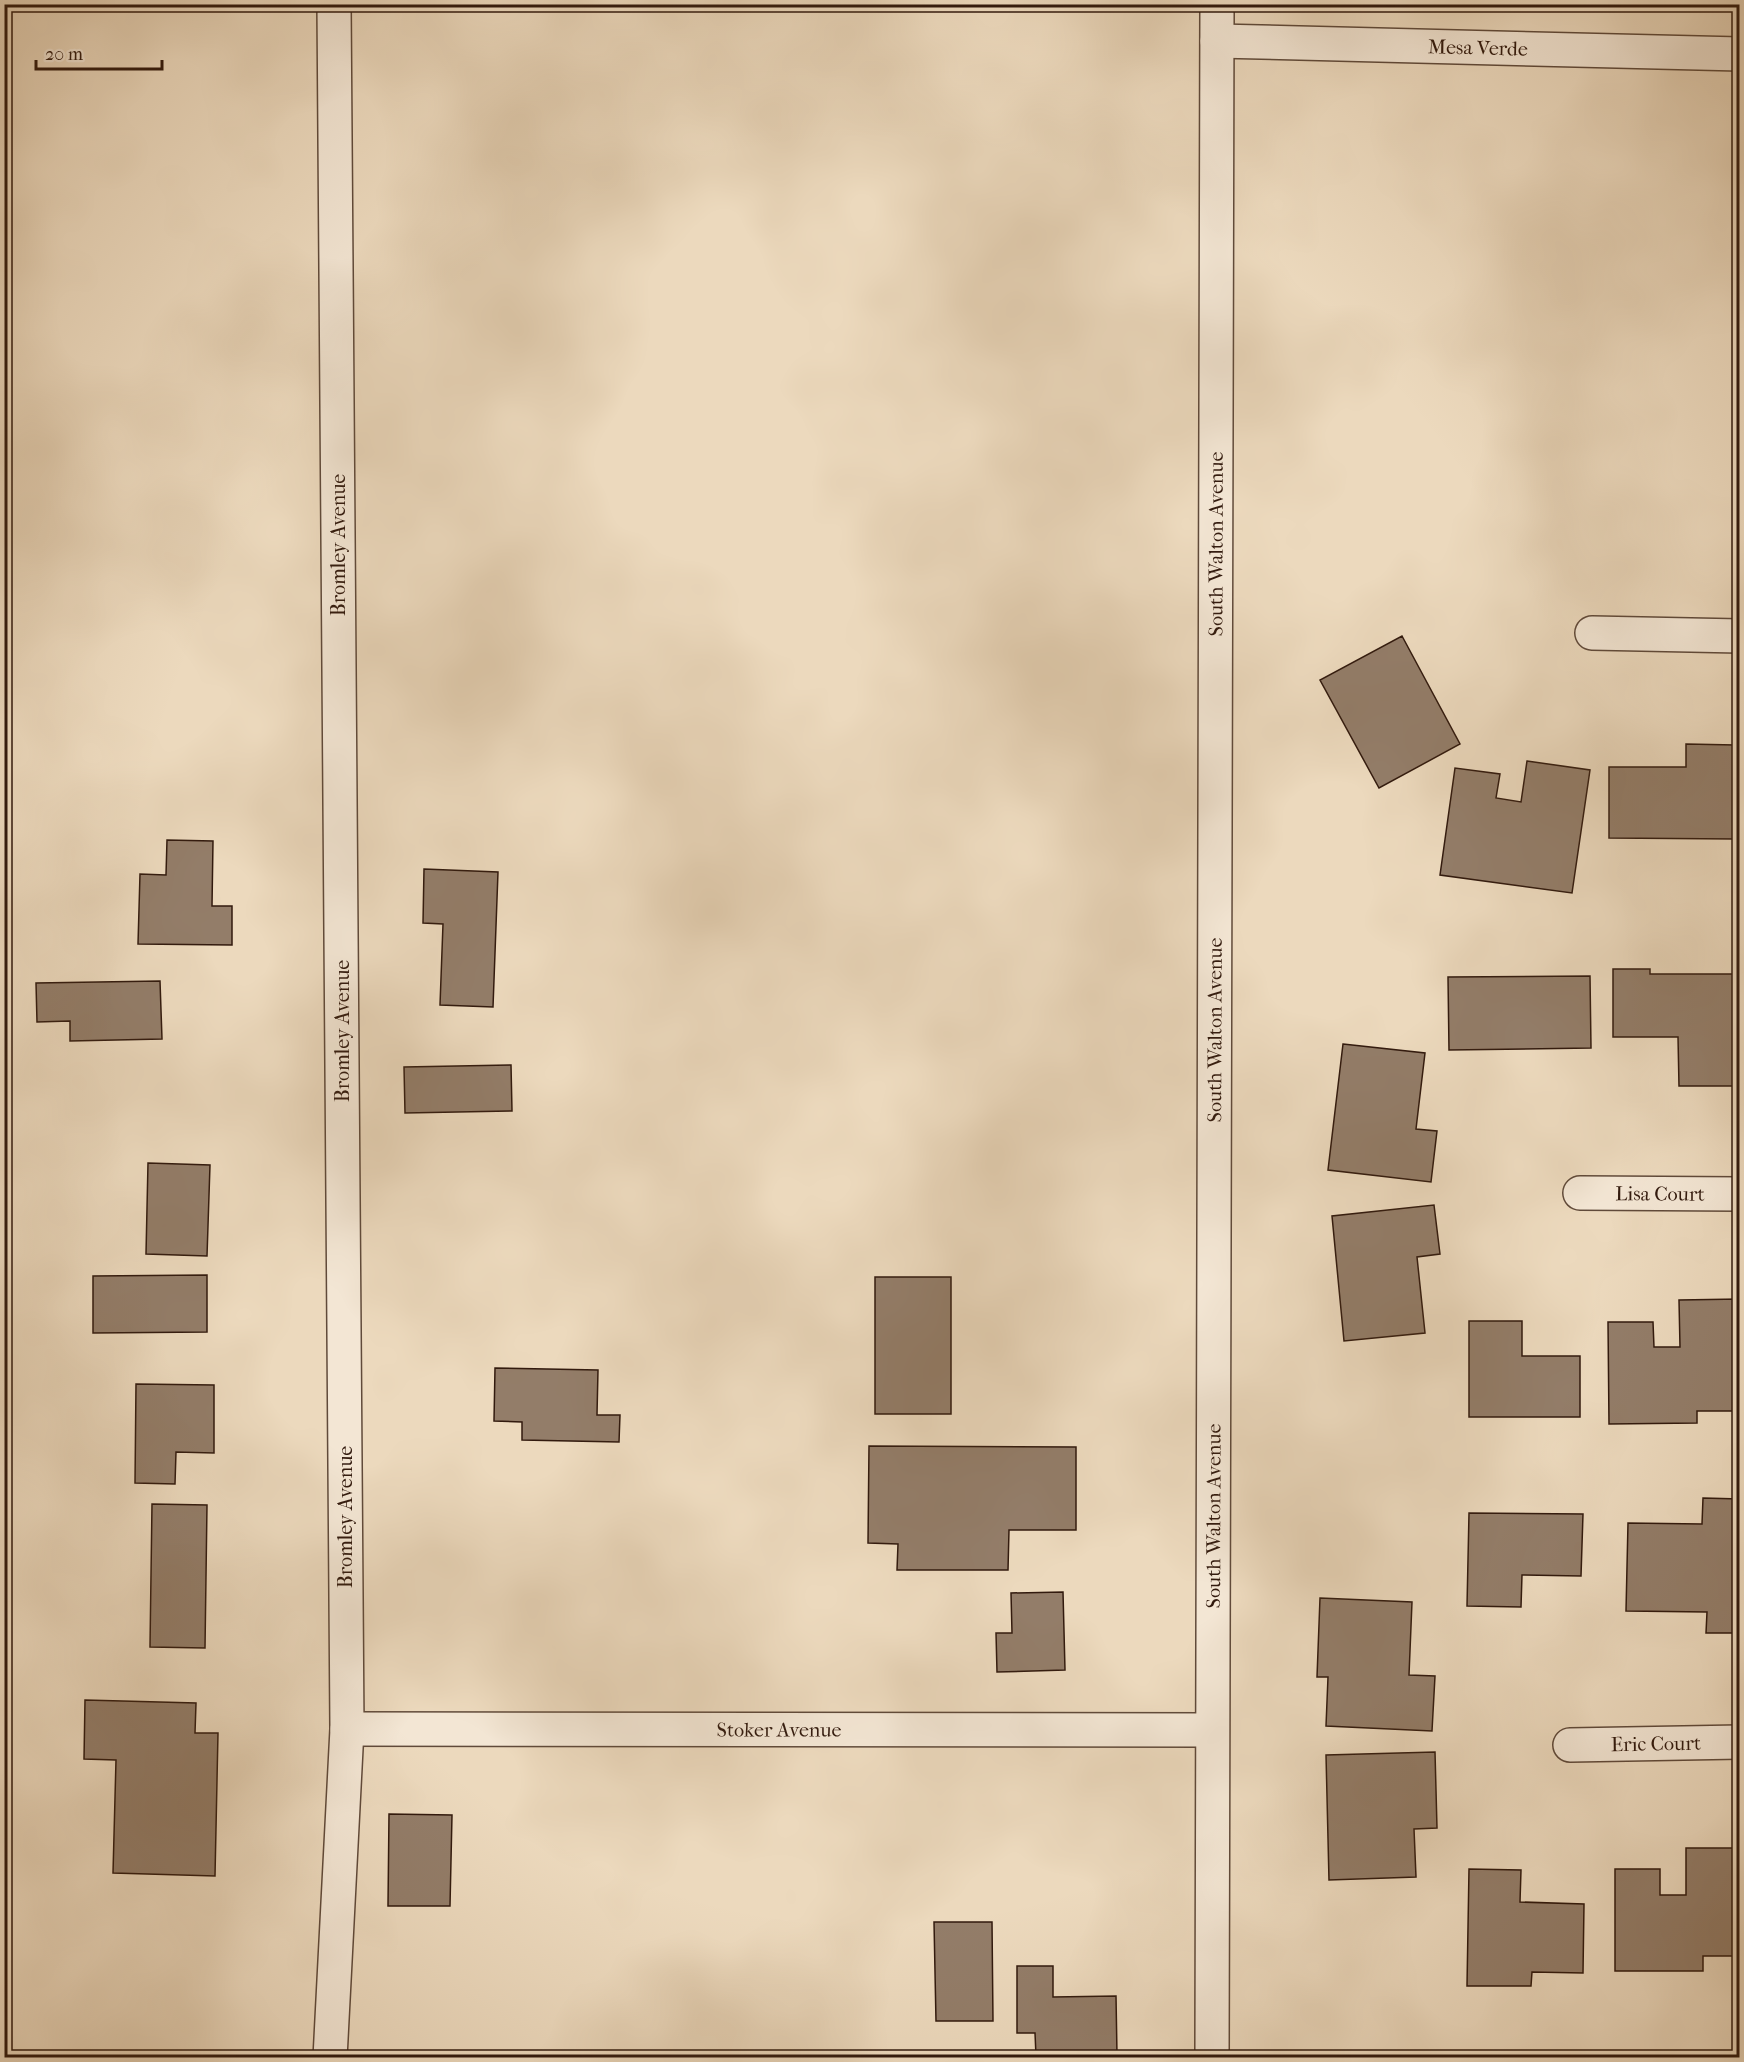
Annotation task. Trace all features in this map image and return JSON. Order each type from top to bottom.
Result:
[{"type":"street","name":"Bromley Avenue","points":[[330,2058],[347,1729],[334,4]]},
{"type":"street","name":"South Walton Avenue","points":[[1212,2058],[1217,4]]},
{"type":"street","name":"Mesa Verde","points":[[1217,41],[1740,54]]},
{"type":"street","points":[[1592,633],[1740,636]]},
{"type":"street","name":"Lisa Court","points":[[1580,1193],[1740,1194]]},
{"type":"street","name":"Stoker Avenue","points":[[347,1729],[1212,1730]]},
{"type":"street","name":"Eric Court","points":[[1570,1745],[1740,1742]]},
{"type":"building","points":[[1402,636],[1460,744],[1379,788],[1320,680]]},
{"type":"building","points":[[1686,744],[1735,745],[1734,839],[1609,838],[1609,767],[1686,767]]},
{"type":"building","points":[[1527,761],[1590,770],[1572,893],[1440,875],[1455,768],[1500,774],[1496,798],[1521,802]]},
{"type":"building","points":[[167,840],[213,841],[212,906],[232,906],[232,945],[138,944],[140,874],[166,875]]},
{"type":"building","points":[[424,869],[498,872],[493,1007],[440,1005],[443,924],[423,923]]},
{"type":"building","points":[[1613,969],[1650,969],[1650,974],[1740,974],[1740,1086],[1679,1086],[1678,1037],[1613,1037]]},
{"type":"building","points":[[1590,976],[1591,1048],[1449,1050],[1448,977]]},
{"type":"building","points":[[160,981],[162,1039],[70,1041],[70,1021],[37,1022],[36,983]]},
{"type":"building","points":[[1343,1044],[1425,1053],[1416,1129],[1437,1131],[1431,1182],[1328,1170]]},
{"type":"building","points":[[511,1065],[512,1111],[405,1113],[404,1067]]},
{"type":"building","points":[[148,1163],[210,1165],[207,1256],[146,1254]]},
{"type":"building","points":[[1434,1205],[1440,1254],[1417,1257],[1425,1333],[1344,1341],[1332,1216]]},
{"type":"building","points":[[207,1275],[207,1332],[93,1333],[93,1276]]},
{"type":"building","points":[[875,1277],[951,1277],[951,1414],[875,1414]]},
{"type":"building","points":[[1740,1299],[1740,1411],[1697,1411],[1697,1423],[1609,1424],[1608,1322],[1653,1322],[1654,1347],[1680,1347],[1679,1300]]},
{"type":"building","points":[[1469,1321],[1522,1321],[1522,1356],[1580,1356],[1580,1417],[1469,1417]]},
{"type":"building","points":[[495,1368],[598,1370],[597,1415],[620,1415],[619,1442],[522,1440],[522,1422],[494,1421]]},
{"type":"building","points":[[136,1384],[214,1385],[214,1453],[176,1452],[175,1484],[135,1483]]},
{"type":"building","points":[[869,1446],[1076,1447],[1076,1530],[1009,1530],[1008,1570],[897,1570],[898,1544],[868,1543]]},
{"type":"building","points":[[1703,1498],[1740,1499],[1740,1633],[1706,1633],[1707,1612],[1626,1611],[1628,1523],[1702,1524]]},
{"type":"building","points":[[152,1504],[207,1505],[205,1648],[150,1647]]},
{"type":"building","points":[[1469,1513],[1583,1514],[1581,1576],[1522,1575],[1521,1607],[1467,1606]]},
{"type":"building","points":[[1063,1592],[1065,1670],[997,1672],[996,1633],[1012,1633],[1011,1593]]},
{"type":"building","points":[[1320,1598],[1412,1602],[1409,1675],[1435,1676],[1432,1731],[1326,1726],[1328,1677],[1317,1677]]},
{"type":"building","points":[[85,1700],[196,1703],[195,1733],[218,1733],[215,1876],[113,1873],[116,1760],[84,1759]]},
{"type":"building","points":[[1435,1752],[1437,1828],[1414,1829],[1416,1877],[1329,1880],[1326,1755]]},
{"type":"building","points":[[389,1814],[452,1815],[450,1906],[388,1906]]},
{"type":"building","points":[[1686,1848],[1740,1848],[1740,1956],[1703,1956],[1703,1971],[1615,1971],[1615,1869],[1660,1869],[1660,1895],[1686,1895]]},
{"type":"building","points":[[1469,1869],[1521,1870],[1520,1902],[1584,1904],[1583,1973],[1532,1972],[1531,1986],[1467,1986]]},
{"type":"building","points":[[934,1922],[992,1922],[993,2021],[936,2021]]},
{"type":"building","points":[[1017,1966],[1053,1966],[1053,1997],[1116,1996],[1117,2055],[1036,2056],[1035,2033],[1017,2033]]}]
